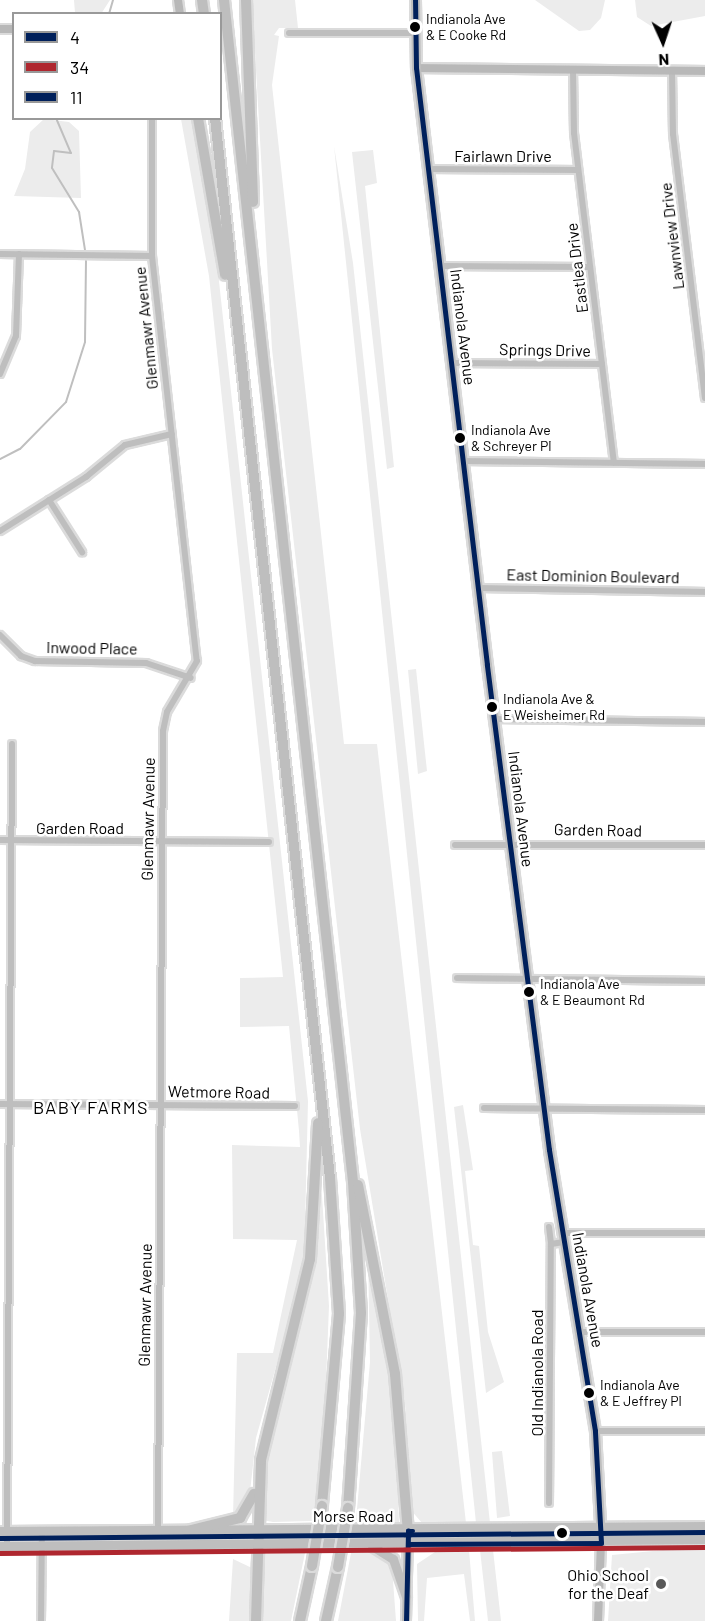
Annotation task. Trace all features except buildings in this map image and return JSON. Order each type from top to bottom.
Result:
[{"type":"highway","points":[[224,0],[349,1147],[361,1313],[348,1508],[328,1621]]},
{"type":"highway","points":[[246,0],[258,304]]},
{"type":"highway","points":[[198,120],[237,335]]},
{"type":"highway","points":[[215,120],[319,1075],[339,1314],[322,1506],[300,1621]]},
{"type":"highway","points":[[256,1621],[256,1531],[259,1486],[310,1259],[319,1075]]},
{"type":"highway","points":[[349,1147],[395,1374],[408,1531]]},
{"type":"highway","points":[[187,1532],[240,1518],[259,1486]]},
{"type":"main road","name":"Indianola Avenue","points":[[415,0],[416,68],[543,1108],[595,1431],[601,1543],[598,1621]]},
{"type":"main road","points":[[416,68],[705,72]]},
{"type":"main road","name":"Morse Road","points":[[4,1531],[600,1530],[705,1527]]},
{"type":"main road","points":[[406,1621],[408,1531]]},
{"type":"main road","points":[[102,1545],[153,1538],[158,1532]]},
{"type":"main road","name":"Morse Road","points":[[4,1546],[601,1543],[705,1539]]},
{"type":"main road","points":[[361,1543],[393,1559],[406,1596]]},
{"type":"street","points":[[289,33],[415,33]]},
{"type":"street","name":"Eastlea Drive","points":[[573,70],[578,170],[614,462]]},
{"type":"street","name":"Lawnview Drive","points":[[672,71],[673,134],[705,398]]},
{"type":"street","name":"Glenmawr Avenue","points":[[152,120],[152,256],[196,647],[190,678],[167,712],[163,731],[158,1532]]},
{"type":"street","name":"Fairlawn Drive","points":[[429,170],[578,170]]},
{"type":"street","points":[[0,254],[152,256]]},
{"type":"street","points":[[0,374],[16,336],[20,254]]},
{"type":"street","points":[[440,266],[590,267]]},
{"type":"street","name":"Springs Drive","points":[[452,363],[602,364]]},
{"type":"street","points":[[0,531],[49,500],[125,445],[172,434]]},
{"type":"street","points":[[464,461],[705,464]]},
{"type":"street","points":[[49,500],[82,552]]},
{"type":"street","name":"East Dominion Boulevard","points":[[481,588],[705,592]]},
{"type":"street","name":"Inwood Place","points":[[0,635],[21,656],[35,661],[146,663],[190,678]]},
{"type":"street","points":[[495,719],[705,722]]},
{"type":"street","points":[[4,1546],[13,841],[12,744]]},
{"type":"street","name":"Garden Road","points":[[0,840],[269,842]]},
{"type":"street","name":"Garden Road","points":[[455,844],[705,845]]},
{"type":"street","points":[[456,978],[705,981]]},
{"type":"street","name":"Wetmore Road","points":[[0,1104],[294,1106]]},
{"type":"street","points":[[484,1108],[705,1110]]},
{"type":"street","name":"Old Indianola Road","points":[[549,1227],[551,1244],[549,1503]]},
{"type":"street","points":[[551,1244],[563,1238],[705,1233]]},
{"type":"street","points":[[580,1332],[705,1332]]},
{"type":"street","points":[[595,1431],[705,1431]]},
{"type":"street","points":[[41,1621],[42,1532]]},
{"type":"shaded area","points":[[74,0],[110,0],[102,12],[75,12]]},
{"type":"shaded area","points":[[252,0],[295,0],[298,28],[279,28],[274,35],[279,36],[272,85],[344,744],[377,744],[466,1523],[422,1523],[410,1509],[405,1403],[360,1129],[272,349]]},
{"type":"shaded area","points":[[535,0],[605,0],[601,18],[590,30],[579,31]]},
{"type":"shaded area","points":[[635,0],[705,0],[705,16],[651,26],[637,17]]},
{"type":"shaded area","points":[[43,120],[69,122],[79,131],[81,198],[14,196],[25,169],[30,132]]},
{"type":"shaded area","points":[[181,120],[193,120],[218,272],[308,1101],[304,1267],[256,1438],[250,1492],[233,1517],[237,1353],[273,1353],[297,1240],[233,1239],[232,1145],[300,1147],[289,1026],[240,1027],[240,978],[283,977],[209,276]]},
{"type":"shaded area","points":[[334,146],[353,263],[490,1523],[476,1523]]},
{"type":"shaded area","points":[[373,150],[377,183],[365,186],[394,467],[387,469],[352,152]]},
{"type":"shaded area","points":[[416,669],[427,771],[418,774],[408,670]]},
{"type":"shaded area","points":[[463,1105],[473,1170],[465,1171],[473,1245],[479,1246],[488,1332],[504,1382],[486,1393],[454,1107]]},
{"type":"shaded area","points":[[321,1180],[329,1306],[323,1457],[312,1521],[273,1522],[262,1520],[266,1460],[307,1301]]},
{"type":"shaded area","points":[[368,1256],[394,1392],[399,1522],[356,1520],[370,1362]]},
{"type":"shaded area","points":[[502,1451],[510,1516],[497,1518],[492,1452]]},
{"type":"shaded area","name":"Ohio School for the Deaf","points":[[705,1546],[705,1621],[608,1621],[612,1555]]},
{"type":"shaded area","points":[[469,1550],[475,1621],[470,1621],[464,1574],[427,1578],[424,1621],[418,1621],[417,1564],[435,1552]]},
{"type":"shaded area","points":[[480,1550],[493,1550],[501,1621],[488,1621]]},
{"type":"shaded area","points":[[371,1552],[392,1567],[396,1621],[338,1621],[351,1553]]},
{"type":"shaded area","points":[[305,1553],[291,1621],[260,1621],[264,1554]]},
{"type":"shaded area","points":[[233,1559],[252,1568],[250,1621],[229,1621]]},
{"type":"waterway","points":[[110,12],[113,0]]},
{"type":"waterway","points":[[57,120],[71,153],[54,151],[52,168],[79,212],[85,250]]},
{"type":"waterway","points":[[0,459],[20,449],[66,402],[85,342],[86,261]]},
{"type":"transit line","name":"4","points":[[408,1544],[601,1543],[595,1431],[549,1150],[487,665],[416,68],[415,0]]},
{"type":"transit line","name":"4","points":[[406,1621],[408,1531],[413,1531]]},
{"type":"transit line","name":"11","points":[[0,1538],[705,1532]]},
{"type":"transit line","name":"34","points":[[0,1553],[705,1547]]},
{"type":"place","name":"Indianola Ave & E Cooke Rd","points":[[415,27]]},
{"type":"place","name":"Indianola Ave & Schreyer Pl","points":[[460,438]]},
{"type":"place","name":"Indianola Ave & E Weisheimer Rd","points":[[492,707]]},
{"type":"place","name":"Indianola Ave & E Beaumont Rd","points":[[529,992]]},
{"type":"place","name":"Indianola Ave & E Jeffrey Pl","points":[[589,1393]]},
{"type":"place","name":"Ohio School for the Deaf","points":[[661,1584]]},
{"type":"district","name":"BABY FARMS","points":[[91,1107]]}]
